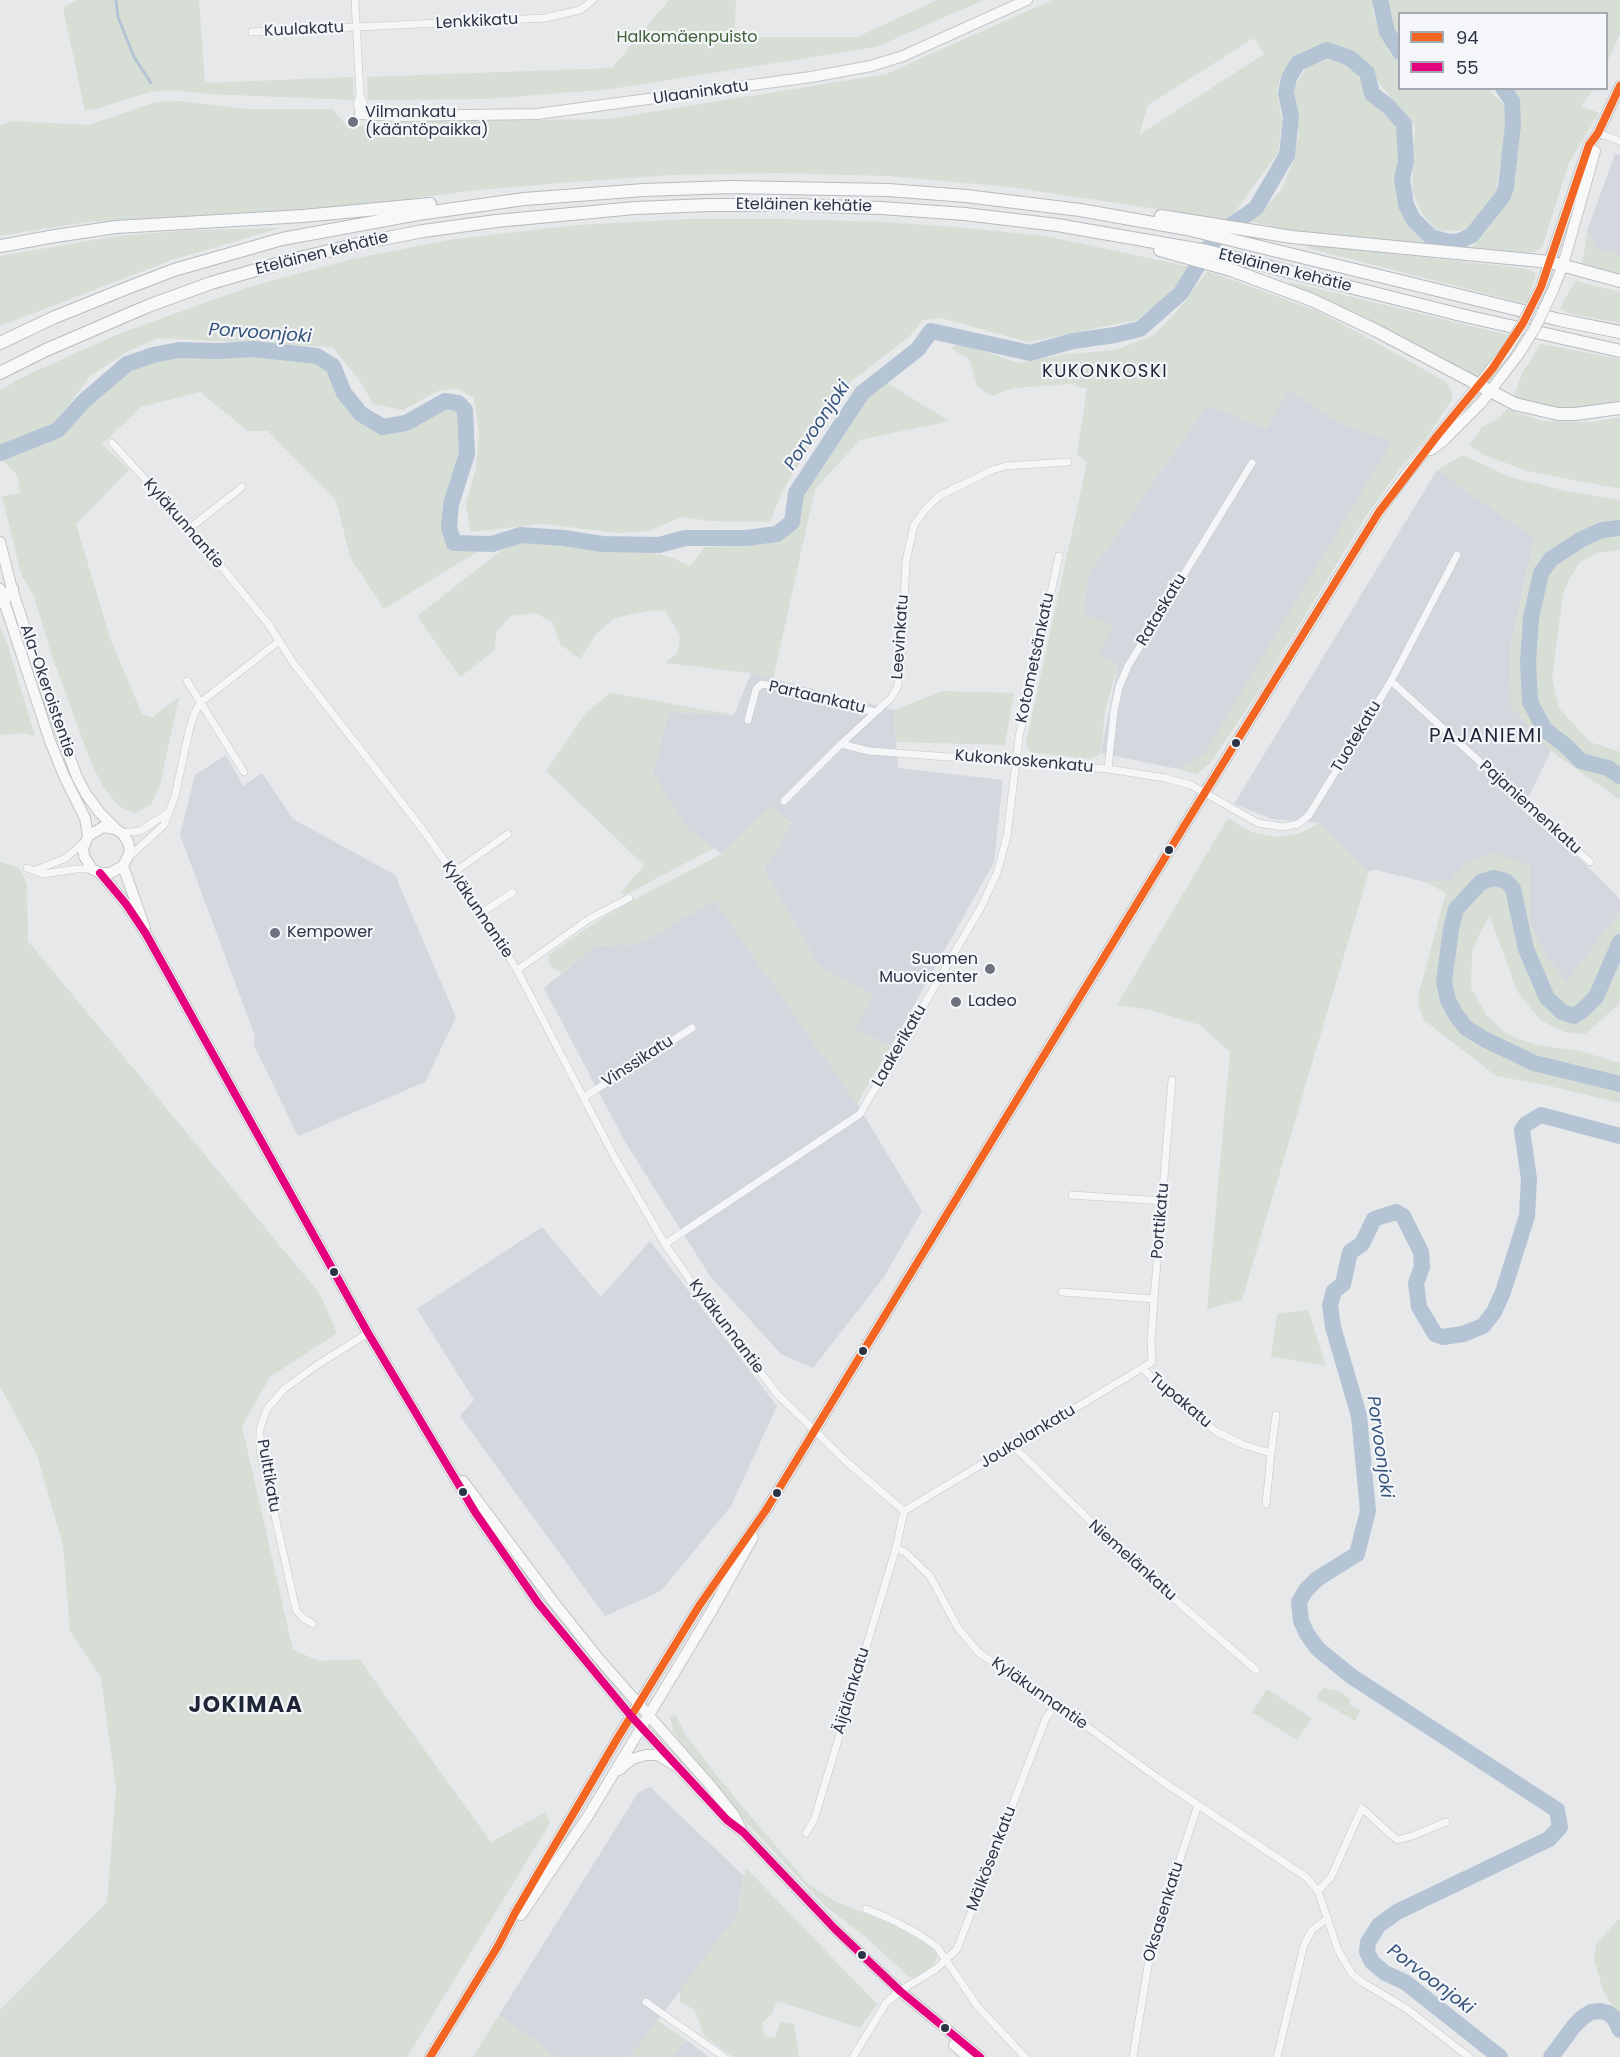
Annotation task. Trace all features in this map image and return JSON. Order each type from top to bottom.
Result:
[{"type":"highway","name":"Eteläinen kehätie","points":[[0,344],[65,312],[136,284],[282,239],[418,214],[524,199],[644,190],[796,187],[888,190],[966,196],[1190,225],[1248,243],[1548,318],[1620,332]]},
{"type":"highway","points":[[3,244],[116,227],[303,216],[546,194],[644,190]]},
{"type":"highway","name":"Eteläinen kehätie","points":[[0,373],[46,350],[148,306],[211,283],[287,261],[423,231],[496,221],[635,208],[709,205],[881,208],[964,214],[1057,225],[1174,249],[1238,259],[1461,315],[1620,351]]},
{"type":"highway","points":[[1190,225],[1401,249],[1550,262],[1620,281]]},
{"type":"highway","points":[[1174,249],[1322,305],[1377,331],[1515,404],[1558,414],[1620,408]]},
{"type":"highway","points":[[0,381],[148,306]]},
{"type":"main road","name":"Ulaaninkatu","points":[[360,114],[397,116],[537,114],[811,77],[871,66],[903,56],[1027,0]]},
{"type":"main road","points":[[498,1946],[514,1913],[631,1716],[699,1606],[766,1510],[1379,512],[1437,436],[1518,355],[1535,328],[1563,265],[1598,133],[1620,86]]},
{"type":"main road","points":[[1485,389],[1541,288],[1589,145],[1598,133]]},
{"type":"main road","name":"Ala-Okeroistentie","points":[[0,542],[3,594],[50,741],[85,818],[87,839]]},
{"type":"main road","name":"Ala-Okeroistentie","points":[[3,594],[42,681],[77,777],[100,813],[119,831]]},
{"type":"main road","points":[[146,934],[126,861],[129,847],[119,831],[98,829],[87,839],[84,856],[126,904],[146,934],[368,1333],[475,1512],[538,1603],[631,1716],[727,1820],[742,1832],[835,1929],[968,2057]]},
{"type":"main road","points":[[96,871],[110,873],[126,861]]},
{"type":"main road","points":[[430,1436],[552,1600],[734,1815],[742,1832]]},
{"type":"main road","points":[[430,2057],[498,1946],[557,1864],[607,1784],[711,1612],[766,1510]]},
{"type":"main road","points":[[607,1784],[626,1763],[639,1756],[658,1755],[679,1769]]},
{"type":"main road","points":[[903,1993],[980,2057]]},
{"type":"street","points":[[355,0],[360,95],[364,104],[360,114]]},
{"type":"street","name":"Lenkkikatu","points":[[356,27],[546,18],[580,10],[594,0]]},
{"type":"street","name":"Kuulakatu","points":[[252,32],[356,27]]},
{"type":"street","points":[[1598,133],[1620,141]]},
{"type":"street","name":"Kyläkunnantie","points":[[112,443],[190,528],[269,625],[278,642],[395,793],[453,873],[517,970],[616,1160],[665,1244],[690,1280],[778,1395],[849,1464],[904,1511]]},
{"type":"street","name":"Leevinkatu","points":[[784,801],[891,698],[900,678],[906,561],[914,525],[925,510],[939,496],[992,470],[1006,466],[1068,462]]},
{"type":"street","name":"Rataskatu","points":[[1108,769],[1114,711],[1119,687],[1128,666],[1252,463]]},
{"type":"street","points":[[190,528],[242,487]]},
{"type":"street","name":"Tuotekatu","points":[[1205,792],[1258,823],[1283,827],[1298,824],[1310,815],[1391,681],[1457,555]]},
{"type":"street","name":"Kotometsänkatu","points":[[1015,761],[1059,556]]},
{"type":"street","points":[[126,861],[164,825],[176,796],[194,714],[201,702],[278,642]]},
{"type":"street","points":[[187,681],[244,772]]},
{"type":"street","name":"Pajaniemenkatu","points":[[1391,681],[1590,862]]},
{"type":"street","name":"Partaankatu","points":[[748,720],[756,689],[762,684],[875,712]]},
{"type":"street","name":"Kukonkoskenkatu","points":[[841,744],[869,751],[1108,769],[1165,778],[1191,785],[1205,792]]},
{"type":"street","name":"Laakerikatu","points":[[665,1244],[860,1114],[980,909],[997,873],[1007,836],[1015,761]]},
{"type":"street","points":[[119,831],[140,831],[169,812]]},
{"type":"street","points":[[453,873],[508,834]]},
{"type":"street","points":[[36,870],[66,858],[87,839]]},
{"type":"street","points":[[27,868],[43,874],[77,869],[96,871]]},
{"type":"street","points":[[481,914],[513,892]]},
{"type":"street","points":[[517,970],[589,919],[629,898]]},
{"type":"street","name":"Vinssikatu","points":[[584,1097],[692,1028]]},
{"type":"street","name":"Porttikatu","points":[[1152,1362],[1151,1341],[1172,1080]]},
{"type":"street","points":[[1072,1195],[1163,1202]]},
{"type":"street","points":[[1062,1292],[1154,1299]]},
{"type":"street","name":"Pulttikatu","points":[[313,1624],[303,1618],[297,1610],[260,1449],[260,1428],[267,1409],[284,1389],[368,1333]]},
{"type":"street","name":"Joukolankatu","points":[[904,1511],[1152,1362]]},
{"type":"street","name":"Tupakatu","points":[[1143,1369],[1181,1406],[1217,1432],[1244,1445],[1271,1453]]},
{"type":"street","points":[[1266,1504],[1276,1415]]},
{"type":"street","name":"Niemelänkatu","points":[[1013,1446],[1141,1570],[1256,1670]]},
{"type":"street","points":[[896,1548],[904,1511]]},
{"type":"street","name":"Kyläkunnantie","points":[[896,1548],[905,1552],[930,1576],[958,1628],[979,1653],[1306,1877],[1318,1892],[1338,1950],[1352,1974],[1407,2009],[1469,2057]]},
{"type":"street","name":"Äijälänkatu","points":[[806,1833],[814,1820],[896,1548]]},
{"type":"street","name":"Mälkösenkatu","points":[[853,2057],[886,2003],[903,1993],[957,1949],[1046,1718],[1056,1704]]},
{"type":"street","name":"Oksasenkatu","points":[[1133,2057],[1151,1947],[1198,1805]]},
{"type":"street","points":[[1318,1892],[1331,1877],[1362,1808],[1398,1839],[1412,1836],[1446,1822]]},
{"type":"street","points":[[866,1909],[888,1918],[937,1947],[978,2007],[1025,2057]]},
{"type":"street","points":[[1277,2057],[1304,1945],[1312,1930],[1328,1918]]},
{"type":"street","points":[[646,2002],[724,2057]]},
{"type":"shaded area","points":[[1615,154],[1620,155],[1620,255],[1596,248],[1587,231]]},
{"type":"shaded area","points":[[1288,389],[1344,425],[1392,442],[1204,755],[1178,769],[1101,753],[1118,665],[1097,655],[1082,613],[1089,574],[1207,405],[1266,428]]},
{"type":"shaded area","points":[[1437,470],[1534,538],[1510,649],[1539,735],[1551,751],[1522,810],[1583,862],[1620,899],[1620,912],[1567,982],[1546,956],[1530,924],[1530,865],[1464,864],[1452,880],[1425,882],[1376,870],[1369,871],[1319,823],[1272,819],[1234,804]]},
{"type":"shaded area","points":[[751,673],[894,710],[898,768],[1003,780],[994,862],[891,1046],[853,1029],[873,996],[819,966],[764,870],[792,823],[770,807],[722,854],[686,827],[652,773],[669,712],[734,715]]},
{"type":"shaded area","points":[[226,755],[243,786],[262,773],[293,819],[395,875],[456,1017],[425,1082],[298,1136],[254,1045],[255,1036],[180,835],[195,775]]},
{"type":"shaded area","points":[[714,900],[857,1104],[922,1211],[884,1277],[813,1368],[781,1354],[710,1276],[624,1140],[544,988],[596,946],[640,944]]},
{"type":"shaded area","points":[[542,1227],[601,1297],[650,1241],[777,1406],[731,1506],[661,1591],[605,1616],[460,1416],[474,1400],[417,1309]]},
{"type":"shaded area","points":[[650,1787],[744,1876],[737,1915],[630,2057],[557,2057],[499,2015],[638,1793]]},
{"type":"shaded area","points":[[686,2040],[709,2057],[671,2057]]},
{"type":"green space","points":[[76,0],[199,0],[205,83],[353,77],[354,100],[208,94],[172,90],[150,92],[85,111],[63,8]]},
{"type":"green space","name":"Halkomäenpuisto","points":[[669,0],[736,0],[734,37],[857,37],[937,0],[984,0],[876,47],[611,89],[487,99],[368,100],[367,77],[612,68]]},
{"type":"green space","points":[[1052,0],[1373,0],[1373,14],[1390,53],[1398,60],[1398,90],[1488,90],[1504,104],[1507,122],[1494,203],[1474,225],[1458,231],[1436,230],[1422,213],[1413,193],[1412,165],[1415,127],[1354,52],[1325,43],[1293,59],[1282,74],[1277,90],[1282,121],[1278,153],[1229,220],[1010,187],[889,176],[775,173],[671,175],[559,183],[468,191],[328,210],[86,222],[0,236],[0,125],[12,121],[88,125],[156,102],[180,101],[248,109],[332,109],[348,127],[406,121],[608,119],[886,74]],"holes":[[[1254,38],[1264,54],[1139,135],[1148,105]]]},
{"type":"green space","points":[[1387,0],[1620,0],[1620,34],[1608,60],[1608,12],[1398,12],[1398,38],[1388,18]]},
{"type":"green space","points":[[1330,59],[1348,64],[1363,82],[1367,99],[1396,122],[1399,134],[1397,191],[1407,219],[1423,239],[1440,245],[1354,239],[1289,230],[1247,221],[1266,207],[1281,190],[1293,162],[1299,132],[1294,105],[1295,86],[1307,67]]},
{"type":"green space","points":[[1514,90],[1593,90],[1581,106],[1599,113],[1569,163],[1542,247],[1535,252],[1518,253],[1471,248],[1509,200],[1516,174],[1519,133],[1518,99]]},
{"type":"green space","points":[[688,219],[885,222],[955,227],[1046,236],[1191,267],[1174,292],[1136,320],[1028,342],[941,318],[923,320],[909,337],[849,383],[783,490],[770,522],[710,521],[682,517],[648,531],[618,533],[543,524],[470,532],[466,503],[476,468],[479,434],[474,398],[457,388],[438,391],[403,410],[373,404],[360,381],[332,347],[159,338],[128,351],[90,376],[57,421],[0,446],[0,390],[29,374],[121,333],[249,287],[352,259],[448,240],[578,225]]},
{"type":"green space","points":[[280,228],[172,260],[0,326],[0,256],[117,236],[193,230]]},
{"type":"green space","points":[[1587,231],[1596,248],[1620,255],[1620,275],[1581,264]]},
{"type":"green space","points":[[1308,244],[1529,269],[1536,274],[1527,304],[1307,248]]},
{"type":"green space","points":[[1207,271],[1315,310],[1359,333],[1446,382],[1452,391],[1452,400],[1425,440],[1399,470],[1364,519],[1263,685],[1211,762],[1197,774],[1178,769],[1204,754],[1392,442],[1344,425],[1288,390],[1266,428],[1207,405],[1089,574],[1082,613],[1113,626],[1098,655],[1118,665],[1105,711],[1101,753],[1091,759],[1029,752],[1026,743],[1087,463],[1077,453],[1087,389],[1069,384],[1014,388],[992,396],[977,386],[970,360],[950,348],[962,343],[1017,363],[1067,354],[1116,350],[1154,335],[1185,302]]},
{"type":"green space","points":[[1576,281],[1620,292],[1620,323],[1571,314],[1560,309]]},
{"type":"green space","points":[[1290,282],[1508,335],[1494,358],[1477,379],[1344,309],[1288,284]]},
{"type":"green space","points":[[1541,344],[1620,359],[1620,402],[1556,409],[1534,405],[1514,397],[1522,373]]},
{"type":"green space","points":[[253,353],[315,361],[329,372],[340,396],[357,416],[380,432],[410,428],[448,406],[454,409],[458,414],[460,456],[456,475],[442,504],[443,532],[447,546],[485,547],[384,609],[350,557],[336,500],[268,431],[248,431],[200,392],[141,407],[102,444],[129,470],[76,524],[110,638],[142,714],[153,717],[179,697],[160,785],[152,803],[135,814],[119,806],[103,787],[90,760],[52,656],[34,596],[21,574],[2,496],[21,493],[17,475],[3,460],[61,434],[88,405],[134,367],[160,359],[181,356],[220,357]]},
{"type":"green space","points":[[886,382],[949,421],[860,440],[815,489],[773,679],[751,673],[665,663],[678,652],[680,636],[665,610],[646,611],[615,618],[596,634],[580,659],[560,644],[553,623],[536,613],[511,616],[497,631],[494,651],[460,677],[417,616],[512,542],[648,552],[670,557],[690,566],[705,547],[745,546],[779,541],[798,526],[801,500],[826,455],[855,411]]},
{"type":"green space","points":[[1507,409],[1542,421],[1592,422],[1620,417],[1620,489],[1527,471],[1484,455],[1469,445],[1482,427],[1498,419]]},
{"type":"green space","points":[[1463,455],[1510,477],[1571,492],[1620,500],[1620,550],[1597,553],[1580,562],[1563,594],[1552,678],[1559,708],[1590,742],[1620,752],[1620,800],[1551,751],[1511,707],[1510,649],[1534,538],[1437,470]]},
{"type":"green space","points":[[0,628],[7,643],[35,736],[24,733],[0,735]]},
{"type":"green space","points":[[943,691],[1014,693],[1005,745],[896,742],[894,710]]},
{"type":"green space","points":[[610,693],[735,715],[669,712],[653,773],[686,827],[714,848],[629,893],[620,894],[644,865],[546,771],[585,714]]},
{"type":"green space","points":[[770,806],[792,824],[764,871],[819,966],[873,996],[854,1030],[891,1046],[857,1104],[714,900],[640,944],[596,946],[562,973],[550,966],[548,955],[584,930],[627,903],[722,854]]},
{"type":"green space","points":[[1228,818],[1251,832],[1276,837],[1299,834],[1319,823],[1369,871],[1242,1300],[1207,1309],[1230,1052],[1200,1025],[1151,1010],[1117,1005]]},
{"type":"green space","points":[[1495,853],[1530,865],[1530,924],[1546,956],[1567,982],[1620,912],[1620,1001],[1585,1034],[1564,1032],[1540,1020],[1517,991],[1490,917],[1481,930],[1472,953],[1471,988],[1487,1016],[1508,1035],[1537,1045],[1580,1051],[1620,1063],[1620,1103],[1496,1076],[1424,1020],[1419,1008],[1419,993],[1446,893],[1425,882],[1452,880],[1464,864]]},
{"type":"green space","points":[[0,862],[20,868],[27,885],[28,941],[320,1294],[337,1333],[270,1377],[242,1426],[293,1650],[320,1661],[359,1659],[491,1842],[546,1812],[550,1823],[407,2057],[0,2057],[0,2010],[107,1902],[116,1788],[101,1678],[70,1631],[63,1545],[37,1455],[0,1386]]},
{"type":"green space","points":[[1308,1310],[1326,1366],[1271,1356],[1277,1314]]},
{"type":"green space","points":[[1323,1688],[1338,1691],[1351,1700],[1349,1704],[1360,1711],[1355,1721],[1316,1698]]},
{"type":"green space","points":[[1267,1689],[1312,1718],[1297,1740],[1252,1712]]},
{"type":"green space","points":[[670,1716],[676,1716],[686,1736],[717,1776],[807,1883],[836,1902],[893,1925],[930,1946],[937,1953],[936,1961],[931,1967],[916,1977],[909,1977],[868,1939],[825,1906],[748,1824],[673,1731]]},
{"type":"green space","points":[[746,1868],[877,2004],[860,2028],[777,2001],[772,2014],[762,2023],[765,2037],[775,2038],[780,2022],[794,2024],[799,2057],[733,2057],[704,2036],[695,2010],[680,2002],[680,1990],[737,1915]]},
{"type":"green space","points":[[1620,1918],[1620,2021],[1616,2010],[1604,1993],[1594,1960],[1596,1944]]},
{"type":"green space","points":[[499,2015],[557,2057],[473,2057]]},
{"type":"green space","points":[[657,2020],[686,2040],[671,2057],[630,2057]]},
{"type":"waterway","points":[[116,0],[118,17],[134,57],[151,83]]},
{"type":"waterway","name":"Porvoonjoki","points":[[1380,0],[1387,32],[1398,49]]},
{"type":"waterway","name":"Porvoonjoki","points":[[0,453],[58,430],[83,402],[127,364],[153,355],[179,350],[253,349],[317,356],[333,366],[344,393],[361,414],[383,427],[406,423],[445,401],[458,403],[465,410],[467,454],[451,504],[449,528],[454,543],[492,544],[521,535],[602,544],[659,545],[685,538],[746,538],[777,534],[792,522],[796,493],[862,393],[918,349],[931,331],[1030,353],[1073,341],[1140,329],[1181,293],[1209,247],[1223,231],[1256,208],[1287,155],[1291,117],[1286,93],[1289,78],[1298,63],[1327,50],[1350,58],[1367,73],[1372,94],[1388,106],[1404,124],[1406,161],[1402,178],[1406,205],[1413,219],[1431,237],[1449,242],[1460,241],[1472,235],[1503,196],[1513,125],[1512,101],[1504,90]]},
{"type":"waterway","name":"Porvoonjoki","points":[[1620,528],[1602,530],[1582,539],[1551,559],[1541,573],[1531,618],[1528,662],[1530,702],[1545,730],[1581,761],[1608,768],[1620,776]]},
{"type":"waterway","name":"Porvoonjoki","points":[[1620,942],[1596,997],[1574,1016],[1562,1012],[1547,998],[1526,949],[1513,889],[1506,881],[1494,878],[1481,882],[1456,909],[1444,982],[1448,1000],[1456,1015],[1466,1028],[1484,1039],[1534,1063],[1620,1084]]},
{"type":"waterway","name":"Porvoonjoki","points":[[1500,2057],[1405,1982],[1385,1973],[1372,1962],[1367,1952],[1368,1942],[1379,1925],[1397,1912],[1549,1839],[1560,1827],[1557,1810],[1351,1676],[1318,1649],[1301,1621],[1299,1602],[1306,1590],[1317,1579],[1357,1554],[1368,1511],[1359,1416],[1333,1327],[1330,1305],[1334,1291],[1343,1284],[1350,1252],[1362,1244],[1374,1219],[1396,1212],[1403,1216],[1421,1252],[1422,1267],[1416,1283],[1419,1307],[1435,1334],[1443,1337],[1463,1334],[1483,1326],[1494,1312],[1503,1292],[1527,1216],[1529,1179],[1522,1130],[1526,1124],[1541,1115],[1620,1136]]},
{"type":"waterway","name":"Porvoonjoki","points":[[1551,2057],[1574,2026],[1591,2012],[1608,2013],[1614,2018],[1620,2030]]},
{"type":"transit line","name":"94","points":[[430,2057],[498,1946],[617,1739],[699,1606],[766,1510],[1379,512],[1493,368],[1523,323],[1541,287],[1589,145],[1598,133],[1620,86]]},
{"type":"transit line","name":"55","points":[[100,873],[126,904],[146,934],[368,1333],[475,1512],[538,1603],[631,1716],[727,1820],[743,1832],[835,1929],[900,1991],[980,2057]]},
{"type":"place","name":"Vilmankatu (kääntöpaikka)","points":[[353,122]]},
{"type":"place","name":"Kempower","points":[[275,933]]},
{"type":"place","name":"Suomen Muovicenter","points":[[990,969]]},
{"type":"place","name":"Ladeo","points":[[956,1002]]},
{"type":"district","name":"KUKONKOSKI","points":[[1105,372]]},
{"type":"district","name":"PAJANIEMI","points":[[1486,737]]},
{"type":"district","name":"JOKIMAA","points":[[246,1706]]}]
